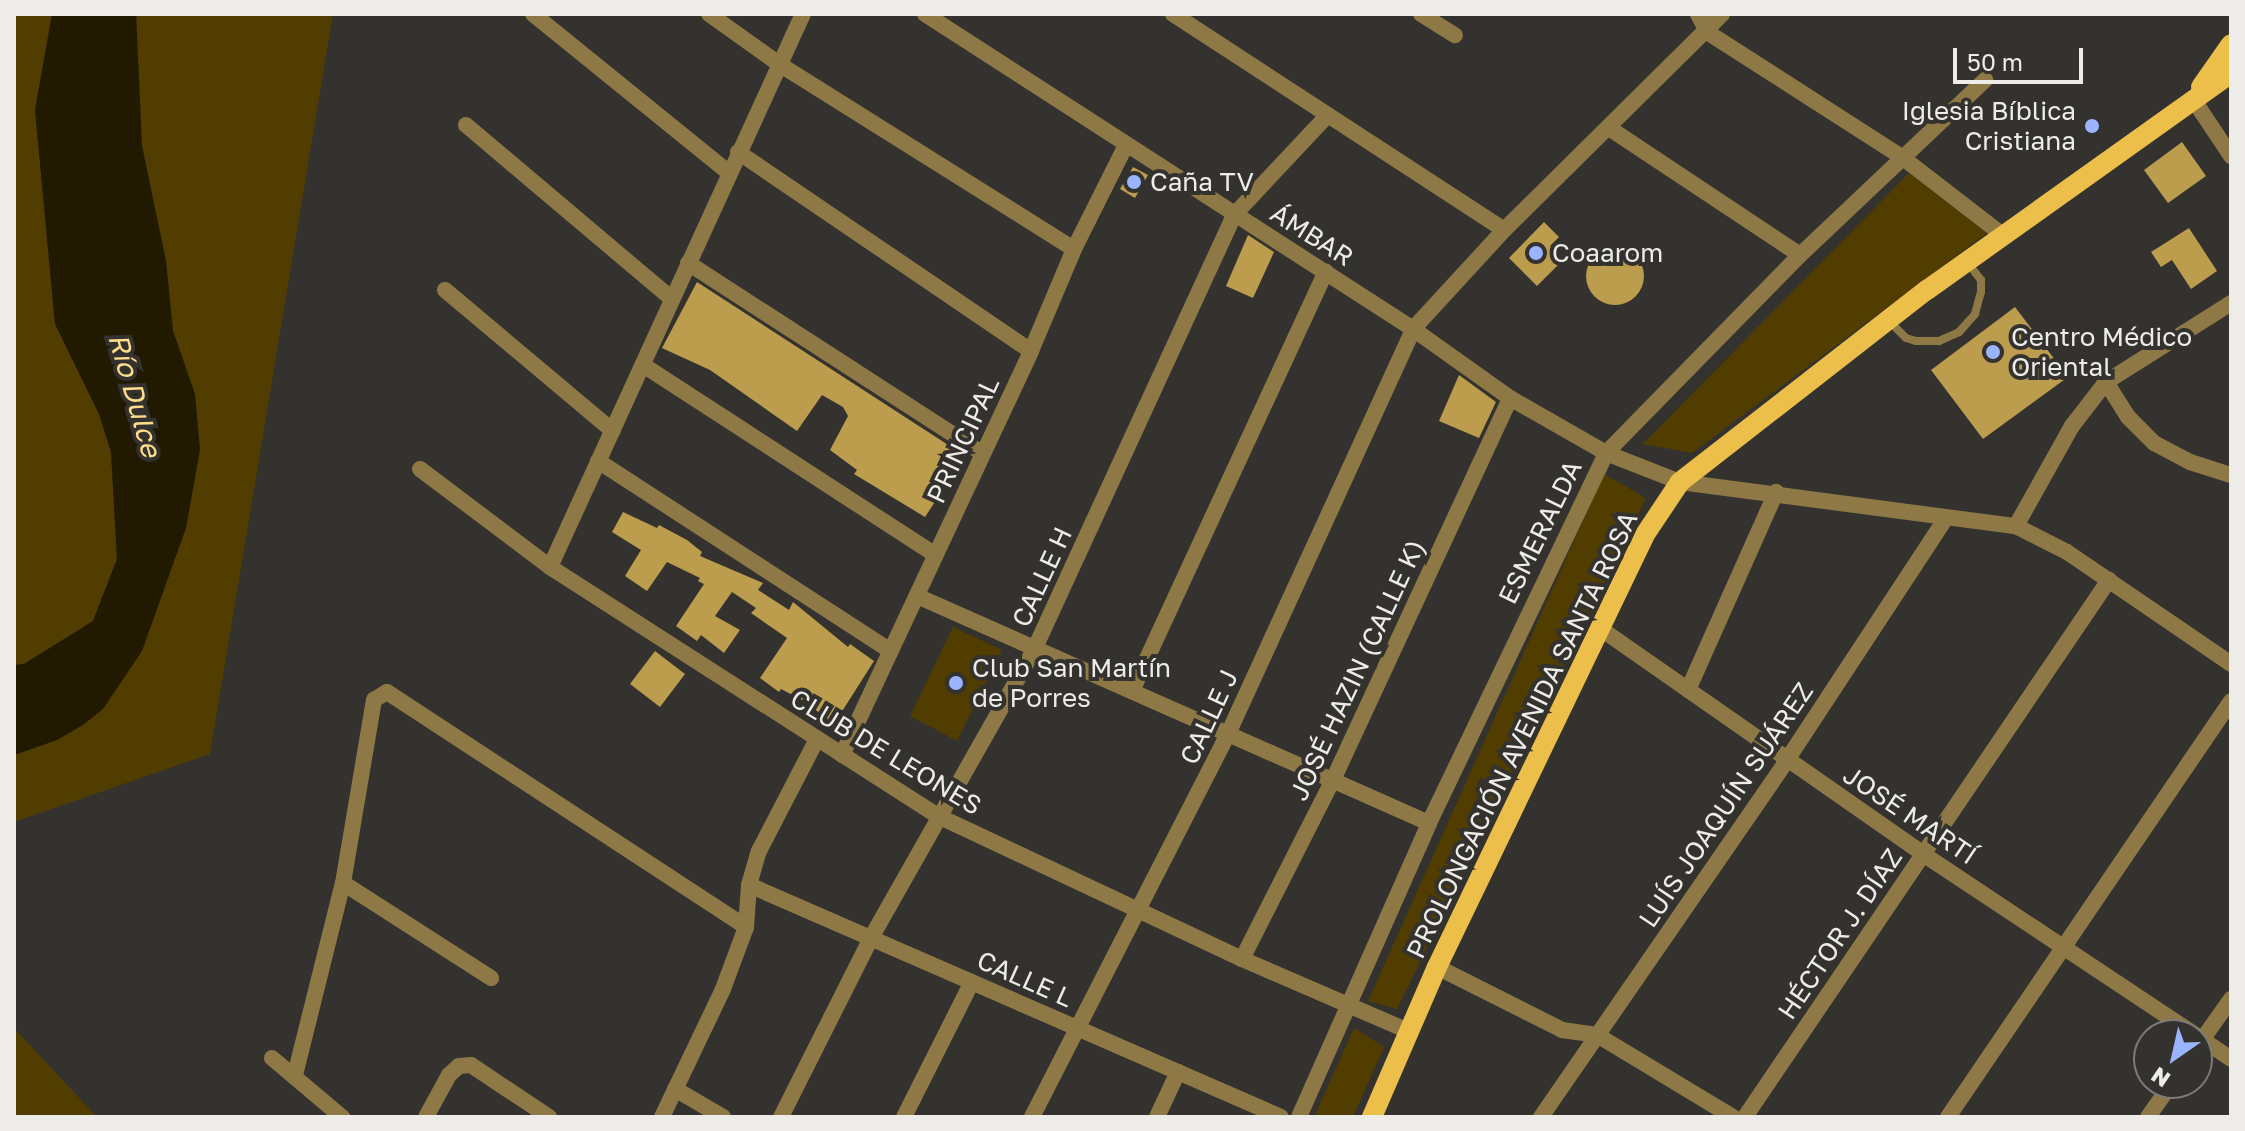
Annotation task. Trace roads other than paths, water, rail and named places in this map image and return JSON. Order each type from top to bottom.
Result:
[{"type":"main road","name":"PROLONGACIÓN AVENIDA SANTA ROSA","points":[[2193,99],[2231,44]]},
{"type":"main road","name":"PROLONGACIÓN AVENIDA SANTA ROSA","points":[[1372,1117],[1437,967],[1644,536],[1680,482],[1887,319],[2231,73]]},
{"type":"street","points":[[533,14],[728,172]]},
{"type":"street","points":[[709,14],[779,64],[1074,249]]},
{"type":"street","points":[[550,567],[728,172],[803,14]]},
{"type":"street","name":"ÁMBAR","points":[[925,14],[1413,329],[1510,398],[1606,453],[1680,482],[1776,492],[2016,526]]},
{"type":"street","points":[[1173,14],[1504,230]]},
{"type":"street","points":[[1421,14],[1455,35]]},
{"type":"street","points":[[1698,14],[1707,32],[1903,158],[2004,236]]},
{"type":"street","name":"CALLE J","points":[[1032,1117],[1141,910],[1228,734],[1413,329],[1504,230],[1722,14]]},
{"type":"street","name":"ESMERALDA","points":[[1299,1117],[1429,823],[1606,453],[1800,255],[1985,80]]},
{"type":"street","points":[[2193,99],[2231,156]]},
{"type":"street","name":"CALLE H","points":[[781,1117],[871,938],[1035,648],[1234,215],[1328,115]]},
{"type":"street","points":[[466,125],[671,298]]},
{"type":"street","points":[[1609,128],[1800,255]]},
{"type":"street","name":"PRINCIPAL","points":[[842,755],[1031,351],[1074,249],[1126,145]]},
{"type":"street","points":[[738,152],[1031,351]]},
{"type":"street","points":[[688,263],[983,454]]},
{"type":"street","points":[[1132,691],[1326,272]]},
{"type":"street","points":[[445,290],[613,431]]},
{"type":"street","points":[[2231,303],[2106,382],[2072,426],[2016,526],[2067,552],[2231,664]]},
{"type":"street","points":[[643,365],[936,555]]},
{"type":"street","points":[[2106,382],[2128,417],[2154,443],[2190,462],[2231,475]]},
{"type":"street","name":"JOSÉ HAZIN (CALLE K)","points":[[1242,959],[1333,780],[1510,398]]},
{"type":"street","points":[[598,461],[891,651]]},
{"type":"street","name":"CLUB DE LEONES","points":[[420,469],[550,567],[816,741],[938,816],[1242,959],[1408,1031]]},
{"type":"street","points":[[1688,690],[1776,492]]},
{"type":"street","name":"LUÍS JOAQUÍN SUÁREZ","points":[[1541,1117],[1787,760],[1946,518]]},
{"type":"street","name":"HÉCTOR J. DÍAZ","points":[[1745,1117],[2109,580]]},
{"type":"street","points":[[917,596],[1429,823]]},
{"type":"street","name":"JOSÉ MARTÍ","points":[[1601,629],[1923,854],[2168,1019]]},
{"type":"street","points":[[295,1075],[343,883],[374,700],[387,692],[746,927]]},
{"type":"street","points":[[1948,1117],[2231,701]]},
{"type":"street","points":[[662,1117],[723,989],[746,927],[749,885],[759,851],[816,741]]},
{"type":"street","points":[[343,883],[491,978]]},
{"type":"street","name":"CALLE L","points":[[749,885],[1281,1117]]},
{"type":"street","points":[[1437,967],[1562,1030],[1597,1035],[1733,1117]]},
{"type":"street","points":[[904,1117],[972,982]]},
{"type":"street","points":[[2213,1021],[2231,999]]},
{"type":"street","name":"JOSÉ MARTÍ","points":[[2213,1049],[2231,1059]]},
{"type":"street","points":[[272,1058],[342,1117]]},
{"type":"street","points":[[426,1117],[449,1075],[459,1066],[471,1065],[549,1117]]},
{"type":"street","points":[[1157,1117],[1178,1072]]},
{"type":"street","points":[[675,1089],[723,1117]]},
{"type":"street","points":[[2148,1117],[2161,1099]]},
{"type":"lane","points":[[1887,319],[1906,338],[1916,341],[1939,341],[1959,332],[1975,314],[1981,292],[1981,280],[1967,262]]},
{"type":"water","name":"Río Dulce","points":[[52,14],[136,14],[142,146],[166,261],[173,331],[195,394],[200,450],[186,528],[142,651],[103,709],[57,740],[14,755],[14,665],[24,664],[93,621],[117,559],[111,452],[99,414],[55,324],[35,110]]},
{"type":"place","name":"Iglesia Bíblica Cristiana","points":[[2092,126]]},
{"type":"place","name":"Caña TV","points":[[1134,182]]},
{"type":"place","name":"Coaarom","points":[[1536,253]]},
{"type":"place","name":"Centro Médico Oriental","points":[[1993,352]]},
{"type":"place","name":"Club San Martín de Porres","points":[[956,683]]}]
